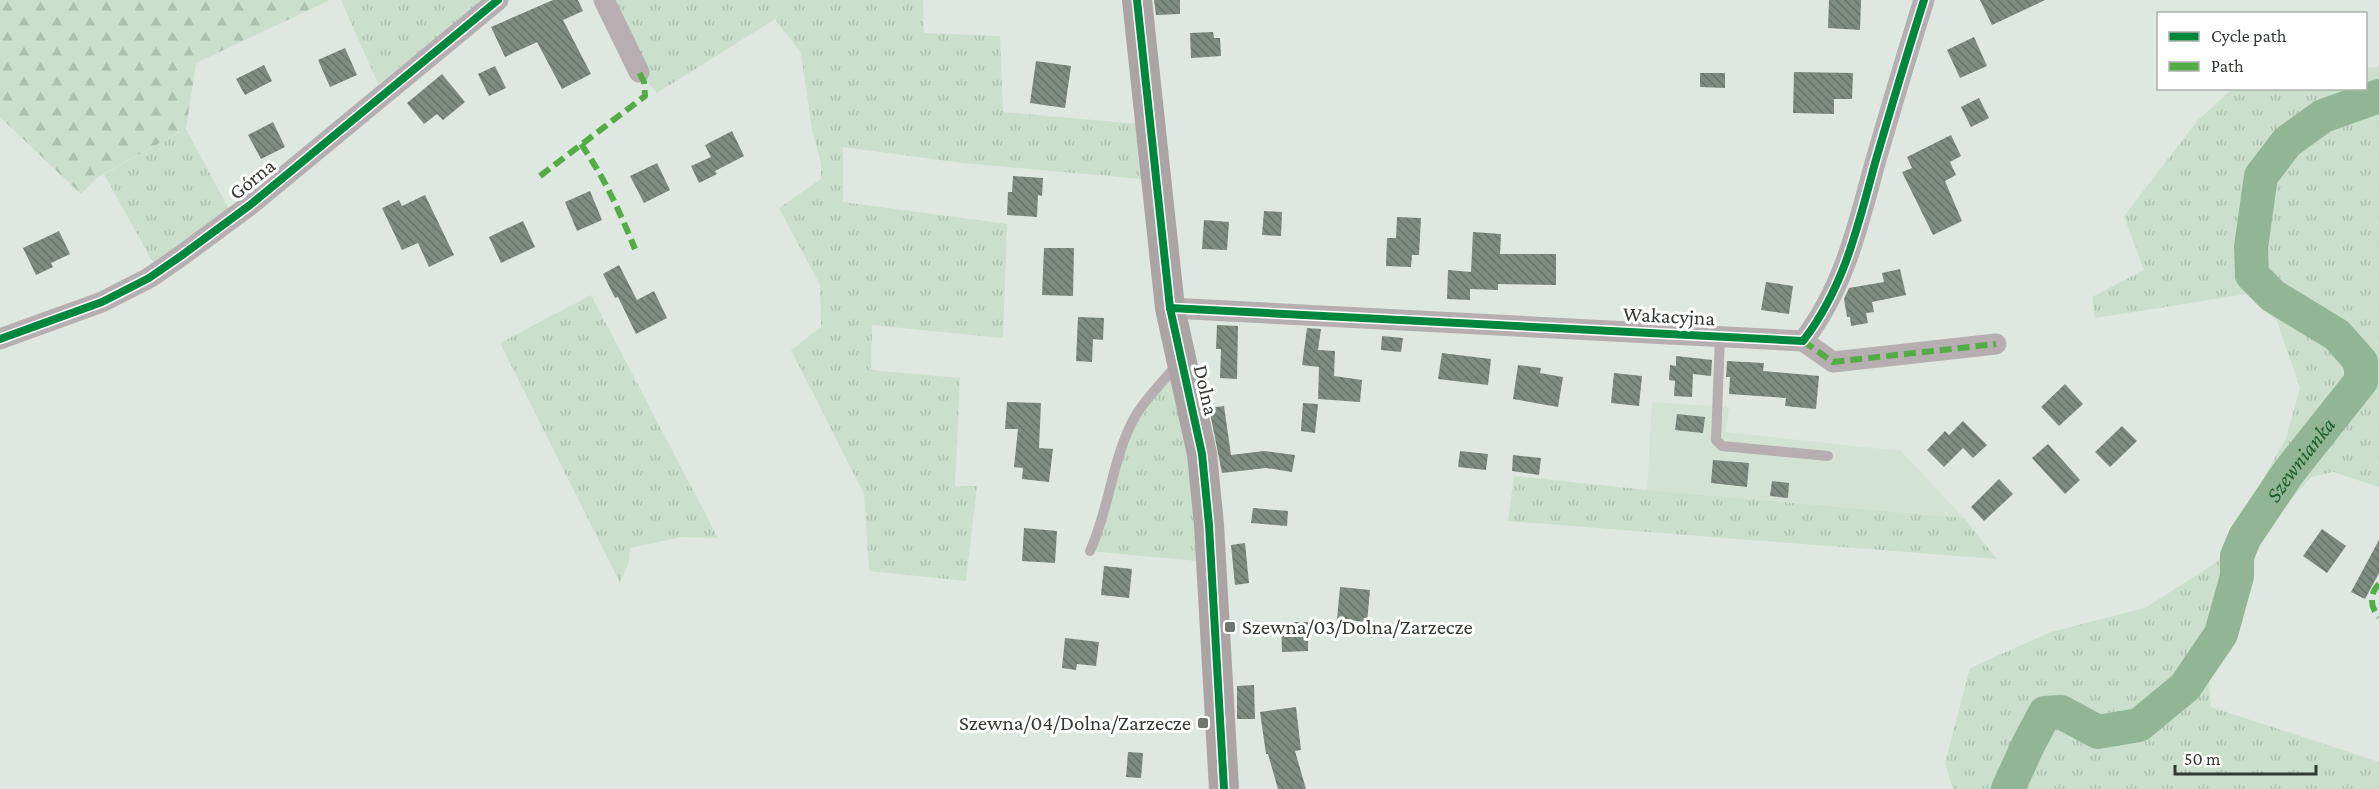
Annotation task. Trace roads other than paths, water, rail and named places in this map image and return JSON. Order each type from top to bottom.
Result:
[{"type":"street","name":"Górna","points":[[0,339],[102,302],[173,262],[250,205],[498,0]]},
{"type":"street","points":[[604,0],[639,72]]},
{"type":"street","name":"Dolna","points":[[1137,0],[1170,308],[1202,454],[1209,525],[1224,789]]},
{"type":"street","points":[[1924,0],[1843,274],[1822,317],[1803,341],[1833,362],[1996,344]]},
{"type":"street","name":"Wakacyjna","points":[[1170,308],[1803,341]]},
{"type":"lane","points":[[1720,337],[1716,440],[1722,446],[1828,456]]},
{"type":"lane","points":[[1090,551],[1100,530],[1124,443],[1136,415],[1181,359]]},
{"type":"waterway","name":"Szewnianka","points":[[2008,789],[2045,713],[2061,712],[2098,732],[2139,725],[2185,687],[2221,634],[2237,576],[2237,556],[2245,537],[2288,473],[2361,381],[2361,362],[2337,335],[2273,296],[2252,275],[2251,247],[2261,176],[2287,142],[2323,116],[2379,96]]},
{"type":"place","name":"Szewna/03/Dolna/Zarzecze","points":[[1230,627]]},
{"type":"place","name":"Szewna/04/Dolna/Zarzecze","points":[[1203,723]]}]
